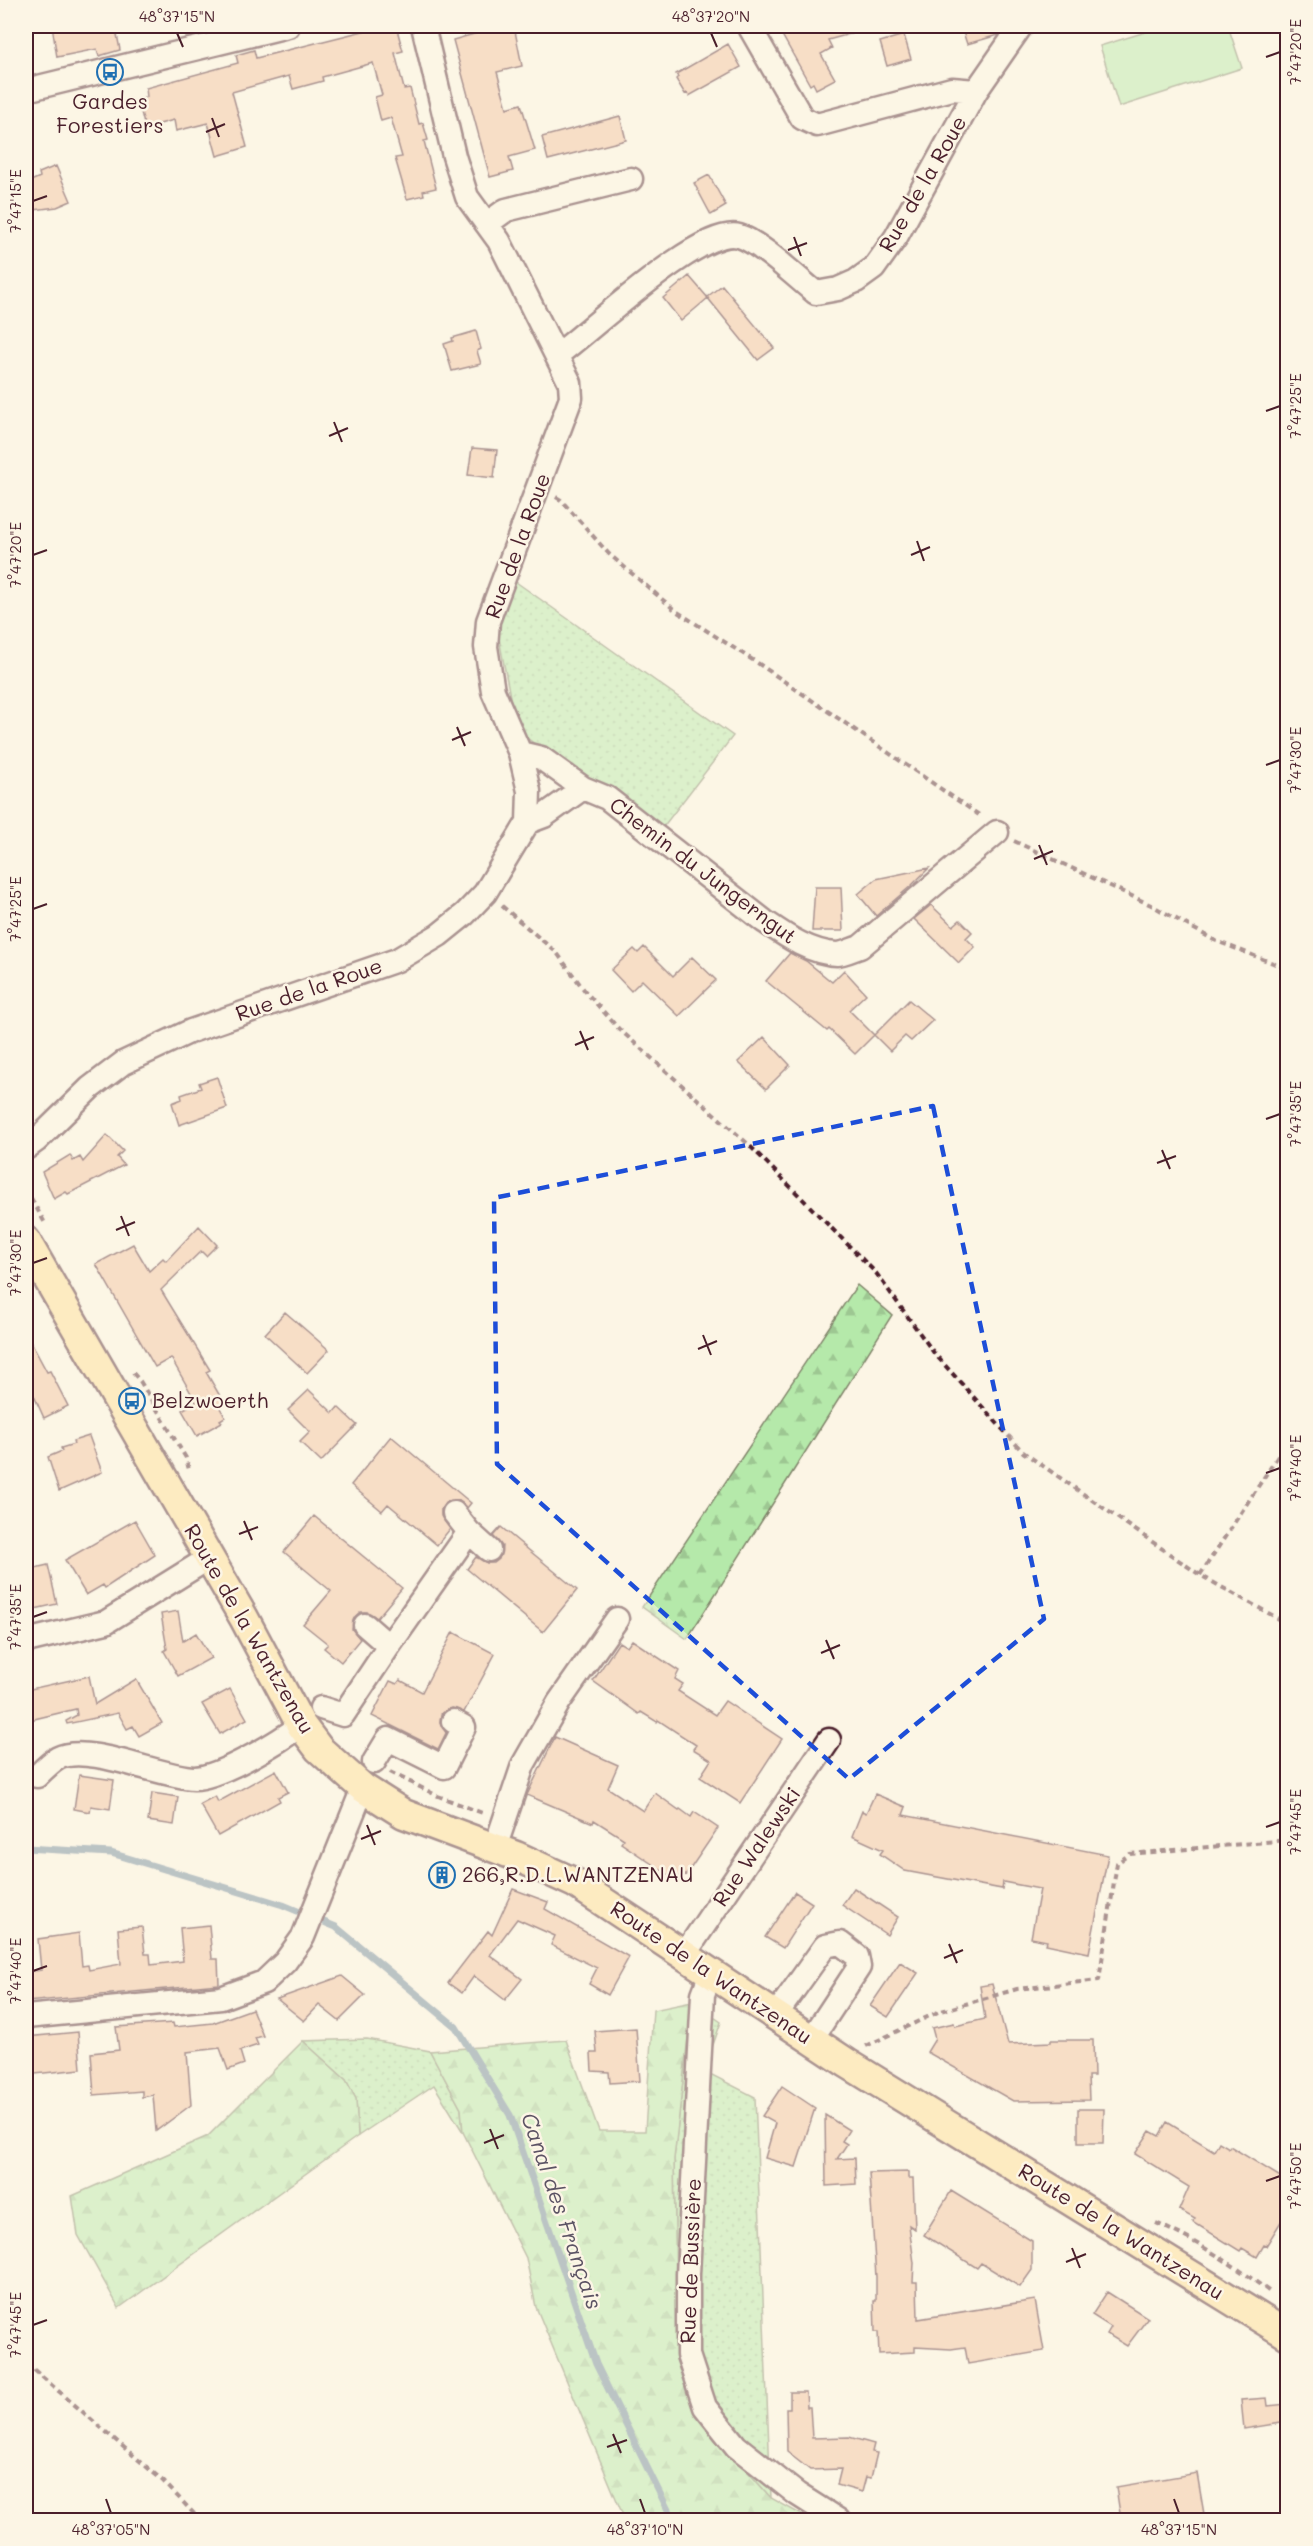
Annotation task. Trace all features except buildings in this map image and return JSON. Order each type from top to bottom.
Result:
[{"type":"main road","name":"Route de la Wantzenau","points":[[37,1236],[209,1558],[311,1716],[319,1749],[363,1788],[404,1814],[499,1834],[847,2063],[1287,2334]]},
{"type":"street","points":[[26,90],[212,35],[288,26]]},
{"type":"street","points":[[423,26],[454,156],[467,197],[476,212],[488,223],[557,355]]},
{"type":"street","points":[[749,26],[802,118],[817,125],[952,89],[976,91]]},
{"type":"street","name":"Rue de la Roue","points":[[26,1148],[90,1088],[131,1059],[191,1031],[397,960],[439,935],[465,914],[485,893],[528,822],[529,791],[520,753],[493,691],[486,647],[488,621],[571,398],[570,383],[557,355],[662,270],[720,235],[741,236],[753,243],[816,293],[838,289],[856,281],[874,268],[896,237],[976,91],[1021,26]]},
{"type":"street","points":[[488,223],[506,210],[631,178]]},
{"type":"street","name":"Chemin du Jungerngut","points":[[520,753],[541,758],[583,788],[608,798],[790,939],[818,951],[839,954],[860,947],[997,832]]},
{"type":"street","points":[[528,822],[544,816],[583,788]]},
{"type":"street","points":[[454,1513],[469,1532],[489,1550]]},
{"type":"street","points":[[37,1776],[59,1757],[89,1754],[194,1778],[211,1775],[281,1740],[311,1716],[344,1715],[469,1532]]},
{"type":"street","points":[[26,1641],[106,1622],[209,1558]]},
{"type":"street","points":[[499,1834],[524,1765],[559,1702],[617,1619]]},
{"type":"street","points":[[364,1624],[389,1646]]},
{"type":"street","points":[[374,1762],[388,1739],[444,1767],[464,1727],[453,1720]]},
{"type":"street","name":"Rue Walewski","points":[[684,1954],[829,1740]]},
{"type":"street","points":[[26,2017],[220,1998],[264,1982],[285,1962],[303,1937],[363,1788]]},
{"type":"street","points":[[776,2016],[825,1946],[840,1943],[857,1956],[859,1967],[811,2040]]},
{"type":"street","name":"Rue de Bussière","points":[[711,1973],[703,1994],[688,2274],[688,2355],[705,2407],[736,2446],[797,2494],[838,2520]]},
{"type":"path","points":[[539,489],[561,500],[609,554],[676,610],[979,814],[997,832],[1153,906],[1214,940],[1287,969]]},
{"type":"path","points":[[485,893],[557,953],[585,991],[619,1029],[748,1144],[876,1273],[934,1353],[1023,1452],[1200,1575],[1287,1624]]},
{"type":"path","points":[[26,1189],[37,1236]]},
{"type":"path","points":[[126,1366],[140,1381],[186,1458],[190,1475]]},
{"type":"path","points":[[1200,1575],[1287,1441]]},
{"type":"path","points":[[374,1762],[438,1796],[499,1834]]},
{"type":"path","points":[[847,2063],[866,2046],[938,2012],[1017,1989],[1099,1980],[1117,1863],[1130,1854],[1287,1840]]},
{"type":"path","points":[[26,2363],[163,2481],[200,2520]]},
{"type":"highlighted area","points":[[933,1106],[1044,1619],[849,1779],[497,1464],[494,1198]]},
{"type":"green space","points":[[1165,26],[1228,26],[1242,68],[1119,107],[1100,46]]},
{"type":"green space","points":[[516,582],[733,736],[660,831],[574,774],[527,738],[512,707],[497,628]]},
{"type":"green space","points":[[857,1285],[892,1315],[687,1639],[642,1607]]},
{"type":"green space","points":[[692,2002],[721,2022],[704,2071],[755,2097],[771,2498],[712,2431],[692,2401],[676,2298],[674,2159]]},
{"type":"green space","points":[[692,2002],[674,2159],[676,2298],[692,2401],[712,2431],[771,2498],[811,2520],[625,2520],[536,2307],[526,2258],[463,2132],[461,2109],[430,2051],[566,2040],[599,2131],[645,2131],[653,2010]]},
{"type":"green space","points":[[367,2039],[430,2051],[461,2109],[463,2132],[434,2085],[358,2136],[356,2099],[346,2080],[303,2041]]},
{"type":"green space","points":[[303,2041],[346,2080],[356,2099],[358,2136],[119,2308],[78,2235],[72,2196],[208,2136]]},
{"type":"waterway","name":"Canal des Français","points":[[26,1848],[111,1853],[283,1905],[336,1927],[456,2027],[510,2115],[596,2364],[673,2520]]},
{"type":"place","name":"Gardes Forestiers","points":[[110,72]]},
{"type":"place","name":"Belzwoerth","points":[[132,1401]]},
{"type":"place","name":"266,R.D.L.WANTZENAU","points":[[442,1875]]}]
